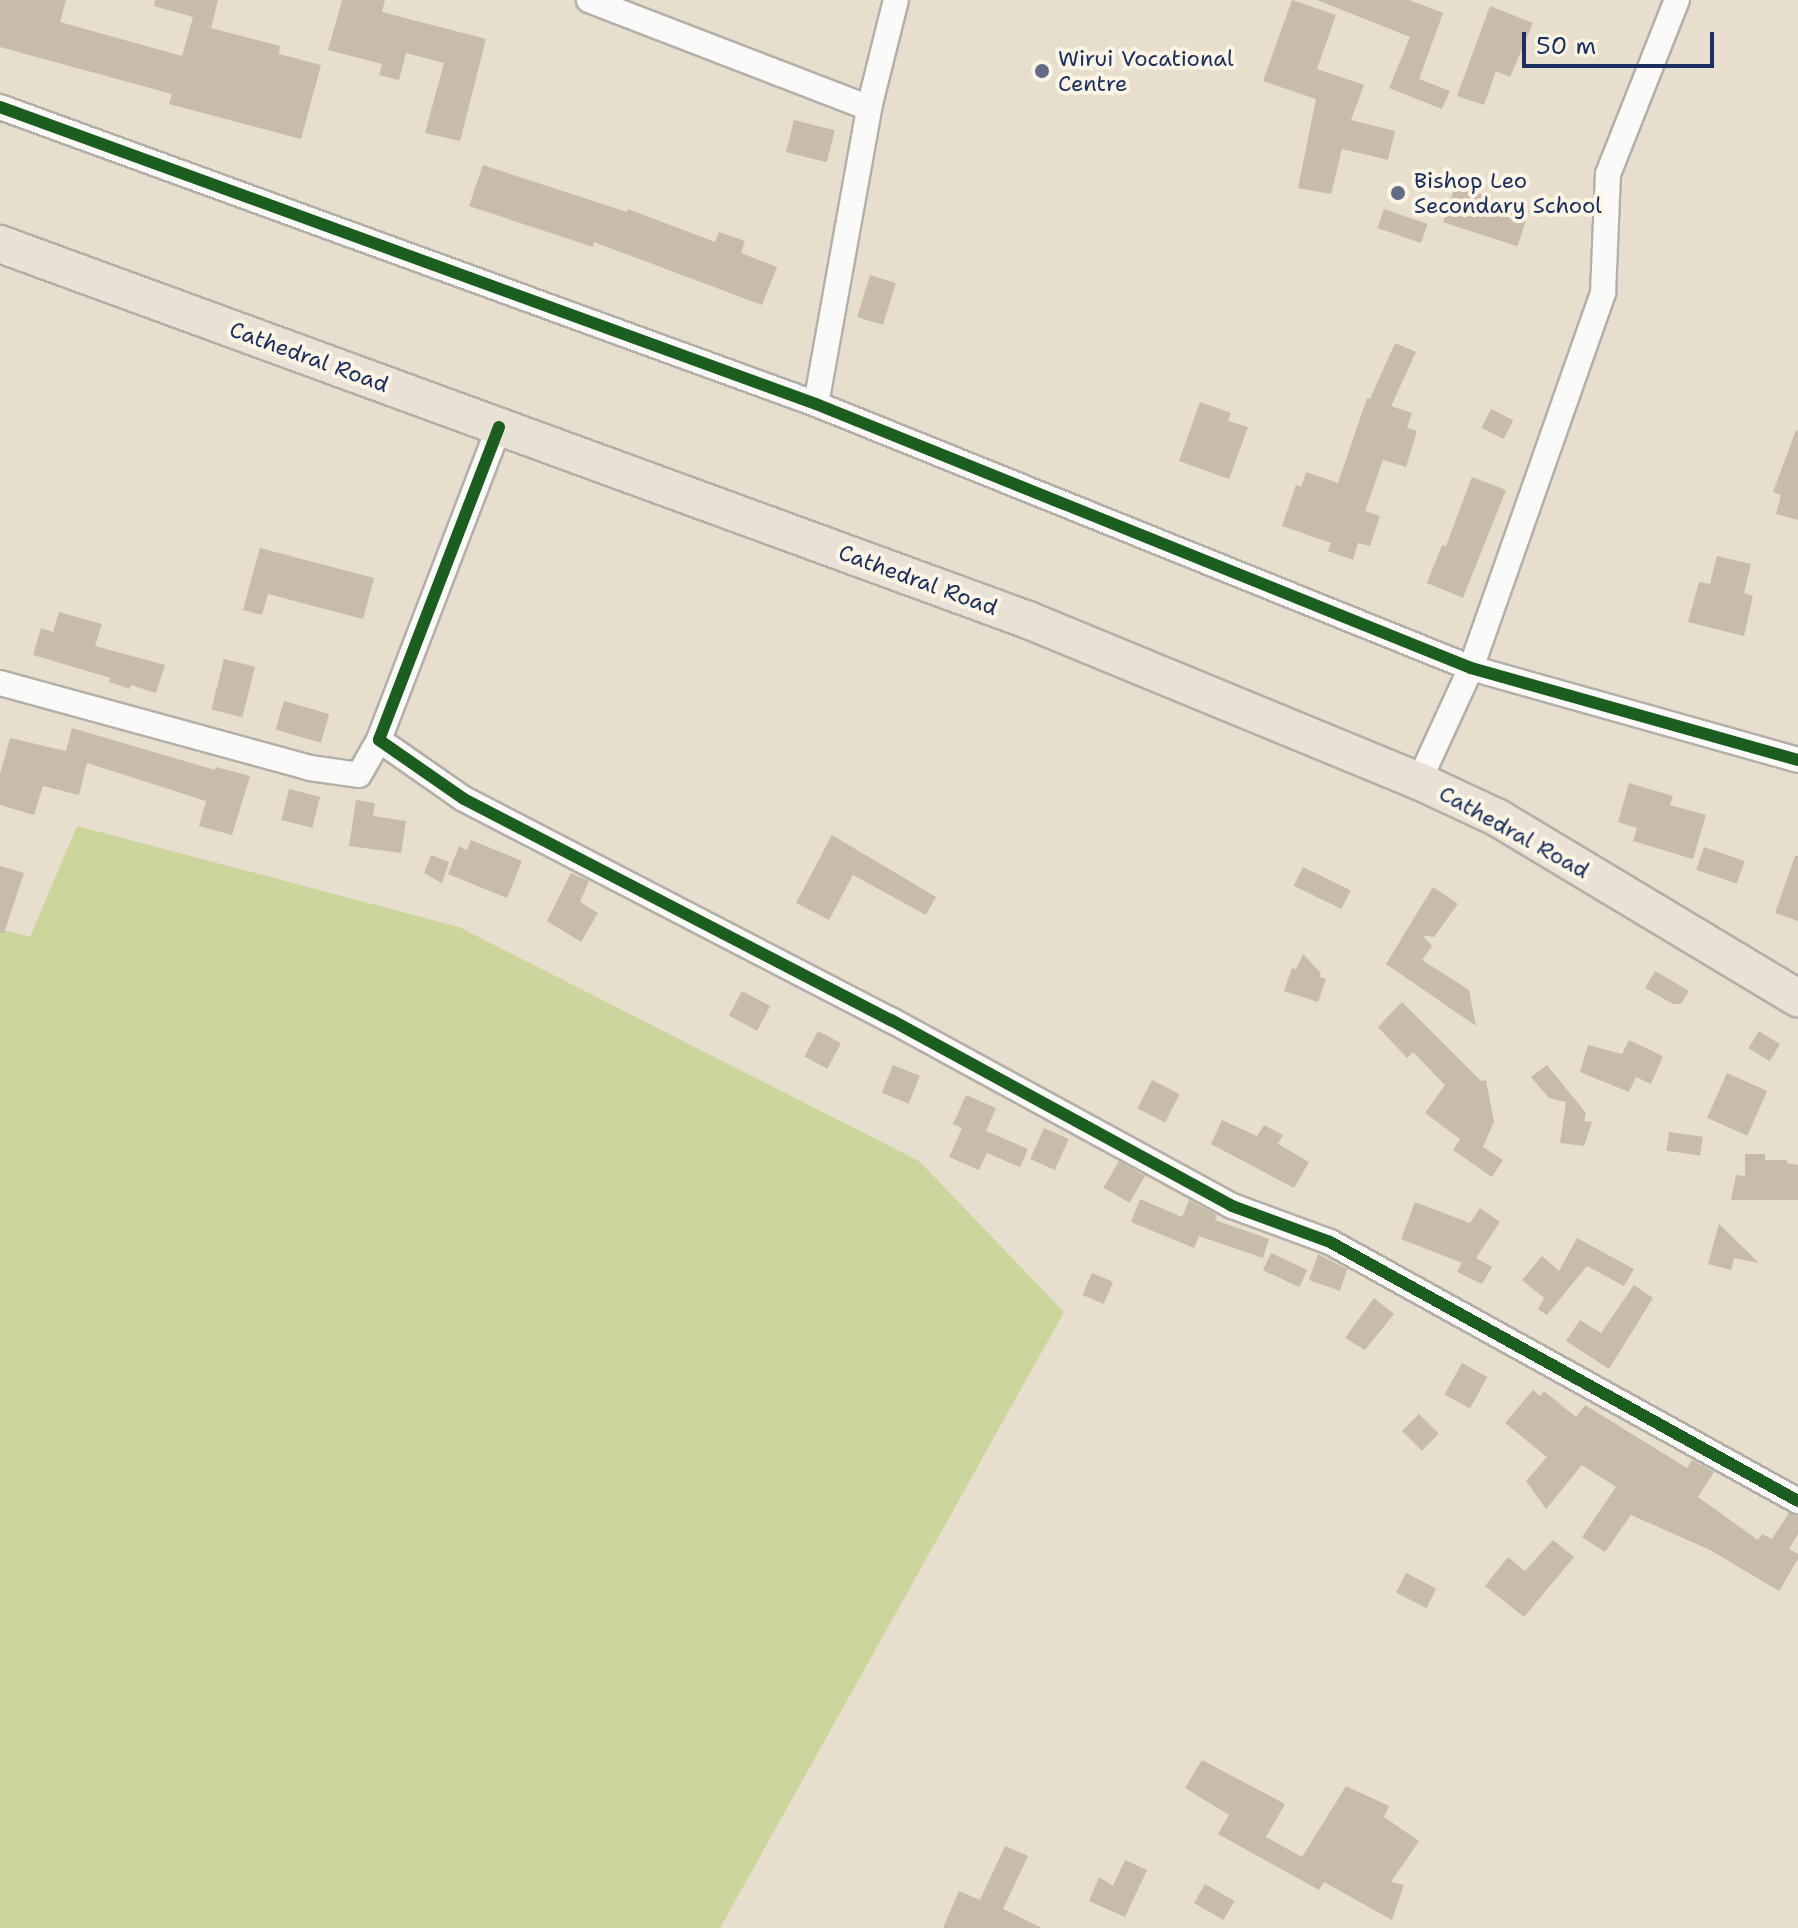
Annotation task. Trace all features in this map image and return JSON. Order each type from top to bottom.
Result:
[{"type":"main road","name":"Cathedral Road","points":[[0,244],[1028,620],[1419,781],[1498,818],[1798,998]]},
{"type":"street","points":[[589,0],[869,108]]},
{"type":"street","points":[[816,404],[869,108],[896,0]]},
{"type":"street","points":[[1419,781],[1471,668],[1603,293],[1608,174],[1677,0]]},
{"type":"street","points":[[0,107],[816,404],[1471,668],[1798,760]]},
{"type":"street","points":[[0,683],[310,768],[359,775],[379,740],[499,427]]},
{"type":"street","points":[[379,740],[464,799],[891,1020],[1232,1206],[1330,1242],[1798,1501]]},
{"type":"green space","points":[[77,826],[459,927],[919,1161],[1064,1312],[720,1928],[0,1928],[0,929],[30,937]]},
{"type":"building","points":[[0,0],[66,0],[60,22],[182,56],[193,17],[154,6],[155,0],[218,0],[211,28],[280,46],[279,54],[321,65],[301,139],[169,104],[172,94],[0,47]]},
{"type":"building","points":[[342,0],[385,0],[382,12],[486,39],[460,141],[425,133],[444,63],[406,53],[399,80],[379,75],[382,64],[328,50]]},
{"type":"building","points":[[1292,0],[1336,15],[1317,69],[1364,85],[1351,120],[1395,131],[1388,160],[1342,149],[1331,194],[1298,188],[1316,99],[1263,81]]},
{"type":"building","points":[[1317,0],[1409,0],[1443,13],[1419,79],[1450,91],[1442,109],[1389,88],[1410,37]]},
{"type":"building","points":[[1490,6],[1533,23],[1510,77],[1496,71],[1484,105],[1457,96]]},
{"type":"building","points":[[794,120],[835,130],[827,162],[786,152]]},
{"type":"building","points":[[483,165],[627,212],[628,209],[715,242],[719,232],[745,241],[741,253],[777,267],[762,305],[594,242],[593,247],[469,206]]},
{"type":"building","points":[[1455,186],[1529,210],[1517,246],[1443,222]]},
{"type":"building","points":[[1384,209],[1427,224],[1421,243],[1377,228]]},
{"type":"building","points":[[870,275],[896,283],[883,325],[857,317]]},
{"type":"building","points":[[1395,343],[1416,352],[1391,406],[1412,413],[1407,428],[1417,431],[1406,467],[1383,460],[1365,511],[1380,516],[1370,546],[1358,543],[1353,560],[1328,551],[1331,543],[1282,526],[1296,485],[1301,487],[1306,472],[1338,483],[1367,398],[1370,399]]},
{"type":"building","points":[[1200,402],[1231,413],[1228,421],[1248,427],[1229,479],[1179,461]]},
{"type":"building","points":[[1491,409],[1513,420],[1504,439],[1481,428]]},
{"type":"building","points":[[1796,430],[1798,520],[1776,514],[1781,495],[1773,492]]},
{"type":"building","points":[[1472,477],[1506,490],[1463,598],[1427,583],[1442,545],[1446,546]]},
{"type":"building","points":[[260,548],[374,578],[363,619],[268,594],[262,615],[243,610]]},
{"type":"building","points":[[1717,556],[1751,564],[1744,593],[1753,596],[1744,636],[1688,622],[1699,582],[1710,584]]},
{"type":"building","points":[[59,612],[102,624],[95,646],[165,665],[156,693],[131,685],[130,689],[109,682],[111,678],[33,655],[41,628],[53,632]]},
{"type":"building","points":[[224,659],[255,667],[242,717],[211,709]]},
{"type":"building","points":[[284,701],[329,714],[321,743],[276,730]]},
{"type":"building","points":[[72,728],[215,770],[216,767],[250,776],[232,835],[199,826],[206,801],[87,763],[79,795],[43,786],[34,815],[0,805],[0,774],[10,738],[66,751]]},
{"type":"building","points":[[1629,783],[1673,796],[1670,805],[1706,815],[1693,859],[1633,841],[1637,828],[1618,822]]},
{"type":"building","points":[[289,789],[320,797],[312,828],[281,820]]},
{"type":"building","points":[[356,800],[375,803],[373,816],[406,821],[401,853],[349,846]]},
{"type":"building","points":[[832,835],[936,897],[926,915],[853,875],[829,920],[796,903]]},
{"type":"building","points":[[471,840],[522,861],[507,898],[448,874],[459,846],[467,850]]},
{"type":"building","points":[[1704,847],[1745,861],[1737,884],[1696,870]]},
{"type":"building","points":[[431,855],[449,862],[442,883],[424,873]]},
{"type":"building","points":[[1795,856],[1798,856],[1798,921],[1775,913]]},
{"type":"building","points":[[0,866],[24,873],[4,933],[0,933]]},
{"type":"building","points":[[1303,867],[1351,890],[1341,909],[1294,886]]},
{"type":"building","points":[[571,873],[589,881],[580,902],[598,913],[581,942],[547,921]]},
{"type":"building","points":[[1433,887],[1458,904],[1434,937],[1422,935],[1432,946],[1422,960],[1469,990],[1476,1026],[1386,964]]},
{"type":"building","points":[[1303,954],[1321,973],[1319,977],[1326,979],[1318,1002],[1284,991],[1292,968],[1296,969]]},
{"type":"building","points":[[1655,971],[1689,991],[1681,1004],[1673,1004],[1645,988]]},
{"type":"building","points":[[742,991],[770,1006],[757,1031],[729,1016]]},
{"type":"building","points":[[1402,1002],[1481,1081],[1486,1080],[1494,1122],[1483,1147],[1503,1160],[1492,1177],[1453,1150],[1460,1139],[1425,1113],[1445,1085],[1413,1052],[1407,1058],[1378,1027]]},
{"type":"building","points":[[818,1031],[841,1043],[827,1069],[804,1057]]},
{"type":"building","points":[[1759,1031],[1780,1044],[1770,1061],[1748,1048]]},
{"type":"building","points":[[1629,1040],[1663,1056],[1651,1084],[1636,1077],[1629,1092],[1580,1072],[1588,1045],[1622,1054]]},
{"type":"building","points":[[893,1065],[920,1076],[909,1104],[882,1093]]},
{"type":"building","points":[[1547,1065],[1586,1113],[1584,1121],[1592,1122],[1584,1146],[1560,1143],[1566,1102],[1549,1098],[1531,1077]]},
{"type":"building","points":[[1727,1073],[1767,1091],[1747,1136],[1707,1118]]},
{"type":"building","points":[[1152,1080],[1180,1094],[1165,1123],[1137,1109]]},
{"type":"building","points":[[966,1095],[996,1108],[986,1131],[1028,1149],[1020,1167],[987,1153],[979,1170],[949,1157],[962,1128],[953,1124]]},
{"type":"building","points":[[1222,1120],[1257,1136],[1264,1125],[1283,1135],[1278,1144],[1309,1162],[1294,1188],[1211,1144]]},
{"type":"building","points":[[1044,1128],[1069,1139],[1055,1170],[1030,1159]]},
{"type":"building","points":[[1669,1132],[1703,1137],[1700,1156],[1666,1151]]},
{"type":"building","points":[[1745,1154],[1765,1154],[1765,1160],[1787,1160],[1787,1163],[1798,1165],[1798,1200],[1731,1200],[1736,1175],[1745,1176]]},
{"type":"building","points":[[1119,1161],[1145,1176],[1129,1203],[1104,1188]]},
{"type":"building","points":[[1140,1199],[1182,1217],[1189,1200],[1217,1215],[1215,1220],[1269,1239],[1263,1258],[1199,1236],[1194,1248],[1131,1222]]},
{"type":"building","points":[[1415,1202],[1470,1223],[1480,1208],[1500,1222],[1476,1258],[1492,1267],[1482,1284],[1457,1272],[1462,1263],[1401,1239]]},
{"type":"building","points":[[1719,1224],[1759,1263],[1734,1258],[1731,1270],[1708,1264]]},
{"type":"building","points":[[1577,1238],[1634,1269],[1624,1286],[1587,1266],[1547,1315],[1538,1309],[1544,1298],[1522,1280],[1542,1256],[1559,1271]]},
{"type":"building","points":[[1271,1253],[1307,1270],[1299,1287],[1263,1270]]},
{"type":"building","points":[[1318,1254],[1347,1269],[1340,1291],[1309,1280]]},
{"type":"building","points":[[1092,1273],[1113,1282],[1104,1304],[1083,1295]]},
{"type":"building","points":[[1634,1285],[1653,1298],[1609,1369],[1566,1341],[1580,1320],[1601,1333]]},
{"type":"building","points":[[1374,1298],[1394,1314],[1365,1350],[1345,1338]]},
{"type":"building","points":[[1462,1363],[1487,1377],[1470,1409],[1445,1394]]},
{"type":"building","points":[[1533,1390],[1540,1396],[1544,1391],[1576,1417],[1585,1405],[1687,1468],[1692,1460],[1714,1472],[1698,1497],[1758,1540],[1762,1534],[1772,1539],[1789,1513],[1798,1516],[1798,1534],[1789,1549],[1798,1554],[1798,1559],[1779,1591],[1710,1550],[1631,1515],[1605,1552],[1582,1537],[1616,1487],[1582,1465],[1546,1509],[1526,1481],[1547,1457],[1505,1423]]},
{"type":"building","points":[[1419,1414],[1439,1434],[1422,1451],[1402,1431]]},
{"type":"building","points":[[1553,1540],[1574,1557],[1524,1617],[1485,1586],[1508,1557],[1525,1571]]},
{"type":"building","points":[[1406,1573],[1436,1588],[1426,1608],[1396,1593]]},
{"type":"building","points":[[1202,1760],[1285,1804],[1266,1837],[1302,1857],[1346,1786],[1389,1806],[1384,1817],[1419,1841],[1391,1882],[1404,1885],[1392,1920],[1324,1882],[1319,1890],[1218,1834],[1229,1815],[1185,1788]]},
{"type":"building","points":[[1005,1846],[1028,1856],[1003,1909],[1042,1928],[943,1928],[959,1891],[980,1900]]},
{"type":"building","points":[[1125,1860],[1147,1870],[1125,1917],[1089,1901],[1099,1877],[1113,1886]]},
{"type":"building","points":[[1205,1884],[1234,1901],[1223,1920],[1194,1903]]},
{"type":"cycle path","points":[[0,107],[816,404],[1471,668],[1798,760]]},
{"type":"cycle path","points":[[499,427],[379,740],[464,799],[891,1020],[1232,1206],[1330,1242],[1798,1501]]},
{"type":"place","name":"Wirui Vocational Centre","points":[[1042,71]]},
{"type":"place","name":"Bishop Leo Secondary School","points":[[1398,193]]}]
